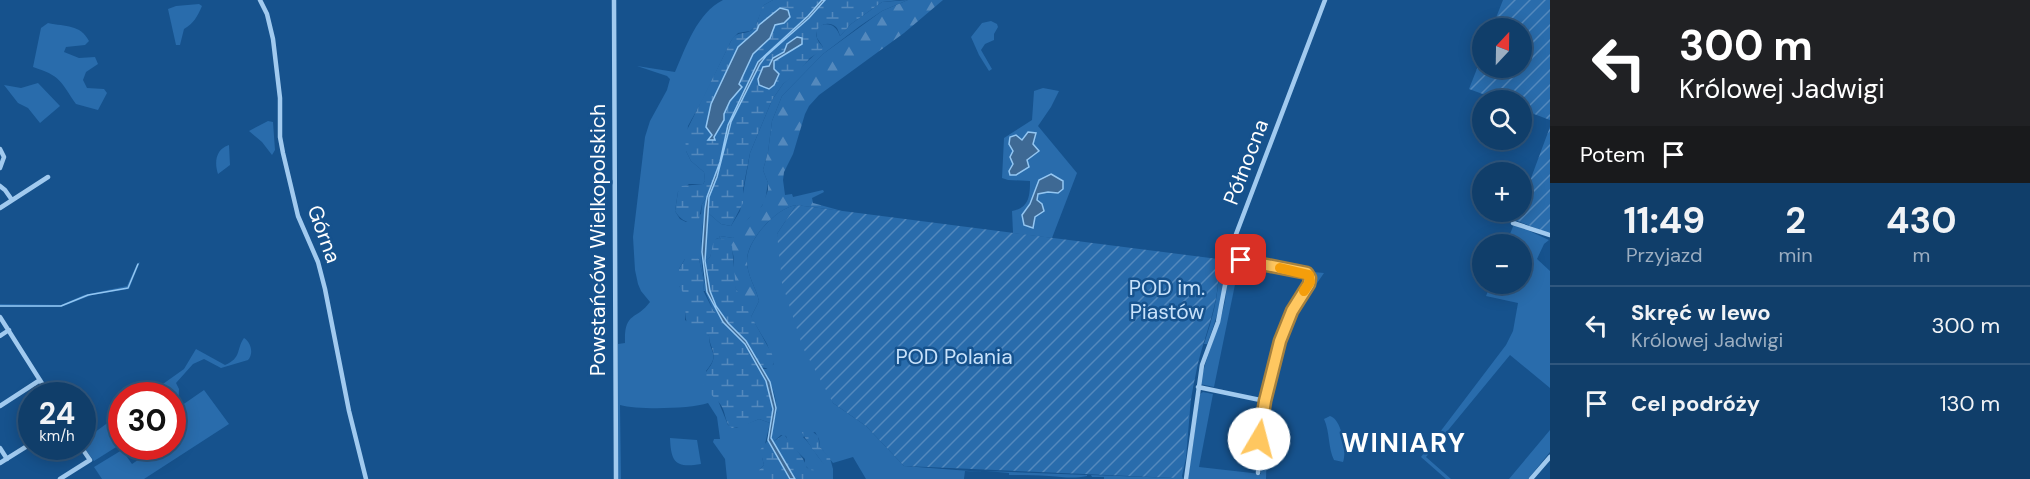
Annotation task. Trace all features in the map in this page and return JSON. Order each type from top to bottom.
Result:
[{"type":"street","name":"Górna","points":[[260,0],[267,14],[273,39],[280,98],[280,137],[283,153],[301,227],[318,262],[323,279],[346,400],[366,479]]},
{"type":"street","name":"Powstańców Wielkopolskich","points":[[614,0],[616,479]]},
{"type":"street","name":"Północna","points":[[1186,479],[1198,387],[1205,354],[1218,322],[1226,280],[1227,258],[1325,0]]},
{"type":"street","points":[[0,149],[4,154],[0,168]]},
{"type":"street","points":[[0,208],[48,177]]},
{"type":"street","points":[[0,186],[12,200]]},
{"type":"street","points":[[1513,223],[1550,235]]},
{"type":"street","points":[[1227,258],[1307,273],[1310,277],[1310,282],[1284,326],[1260,429],[1258,473]]},
{"type":"street","points":[[0,317],[40,380],[0,406]]},
{"type":"street","points":[[0,336],[9,330]]},
{"type":"street","points":[[1198,387],[1265,401]]},
{"type":"street","points":[[0,448],[7,459]]},
{"type":"street","points":[[0,463],[18,452]]},
{"type":"street","points":[[1531,479],[1550,457]]},
{"type":"street","points":[[60,479],[90,460]]},
{"type":"green space","points":[[723,0],[773,0],[764,5],[755,27],[750,31],[738,33],[731,41],[688,126],[686,151],[691,161],[704,172],[705,181],[703,184],[689,184],[678,192],[675,211],[680,219],[686,222],[701,214],[702,204],[707,197],[702,233],[702,269],[710,300],[723,322],[713,310],[703,291],[704,282],[699,259],[685,259],[679,269],[679,286],[685,293],[687,301],[685,320],[709,336],[714,356],[706,371],[728,425],[736,428],[759,419],[770,423],[762,457],[764,465],[759,470],[759,479],[727,479],[725,459],[713,442],[714,439],[720,439],[717,417],[708,403],[689,407],[664,408],[620,405],[621,479],[618,479],[618,344],[625,343],[629,321],[650,302],[638,284],[633,237],[645,137],[670,79],[637,66],[675,72],[699,22],[706,13]]},
{"type":"green space","points":[[773,0],[822,0],[758,62],[728,125],[720,162],[707,197],[702,204],[699,219],[696,223],[686,221],[675,211],[678,192],[682,186],[703,184],[705,181],[704,172],[691,161],[686,151],[685,134],[731,41],[737,35],[753,29],[764,5]]},
{"type":"green space","points":[[825,0],[900,0],[882,2],[851,24],[840,36],[837,28],[832,25],[825,24],[819,28],[816,34],[823,47],[822,50],[810,58],[783,84],[772,100],[750,153],[743,189],[743,203],[731,226],[721,224],[707,212],[707,209],[730,125],[766,56],[809,18]]},
{"type":"green space","points":[[908,0],[882,11],[823,54],[782,96],[772,121],[763,170],[768,183],[765,201],[758,212],[749,218],[733,238],[720,236],[716,239],[710,257],[705,261],[707,212],[721,224],[731,226],[740,211],[750,153],[772,100],[783,84],[823,47],[817,38],[816,30],[819,26],[832,25],[840,36],[851,24],[882,2]]},
{"type":"green space","points":[[908,0],[943,0],[904,33],[819,95],[805,114],[793,154],[784,172],[785,195],[792,194],[793,197],[823,190],[824,192],[812,198],[813,203],[842,211],[796,205],[788,207],[771,219],[757,235],[751,244],[747,261],[748,272],[759,301],[751,317],[735,286],[733,252],[726,242],[719,238],[720,236],[733,238],[736,231],[762,206],[768,190],[763,170],[772,121],[782,96],[823,54],[882,11]]},
{"type":"green space","points":[[1503,0],[1550,0],[1550,120],[1532,113],[1532,90],[1469,89],[1473,78],[1532,78],[1532,18],[1496,18]]},
{"type":"green space","points":[[199,4],[202,6],[197,17],[184,29],[180,45],[176,45],[168,9]]},
{"type":"green space","points":[[991,21],[998,27],[994,40],[985,44],[981,50],[992,69],[989,71],[971,37],[982,23]]},
{"type":"green space","points":[[48,23],[77,29],[89,41],[85,45],[66,47],[64,52],[79,58],[95,57],[98,64],[86,72],[83,80],[87,88],[104,89],[107,93],[98,110],[76,104],[59,80],[33,67],[41,28]]},
{"type":"green space","points":[[38,83],[60,106],[40,123],[28,108],[18,103],[4,85],[21,88]]},
{"type":"green space","points":[[1043,88],[1059,91],[1038,126],[1077,173],[1052,238],[1013,233],[1012,211],[1025,204],[1030,192],[1030,181],[1002,178],[1004,138],[1032,120],[1034,91]]},
{"type":"green space","points":[[268,121],[273,122],[275,150],[272,155],[249,131]]},
{"type":"green space","points":[[1550,127],[1550,232],[1548,233],[1520,222],[1532,222],[1532,175]]},
{"type":"green space","points":[[229,145],[230,165],[218,174],[217,156]]},
{"type":"green space","points":[[796,205],[777,234],[833,403],[866,426],[904,466],[983,472],[965,471],[964,479],[866,479],[853,457],[833,463],[820,447],[815,432],[803,437],[820,459],[833,469],[833,479],[812,479],[812,473],[805,465],[805,459],[789,444],[786,436],[781,435],[773,442],[776,402],[763,369],[774,364],[767,344],[751,317],[759,301],[748,272],[747,261],[752,244],[764,226],[780,212]]},
{"type":"green space","name":"POD Polania","points":[[796,205],[1218,259],[1219,275],[1215,303],[1199,358],[1182,470],[1175,478],[904,466],[866,426],[833,403],[803,348],[782,283],[777,234]]},
{"type":"green space","points":[[1514,224],[1549,240],[1544,244],[1537,259],[1550,271],[1550,388],[1510,355],[1426,457],[1451,479],[1446,479],[1421,457],[1506,345],[1513,331],[1518,303],[1486,296],[1487,294],[1532,294],[1532,234],[1510,234]]},
{"type":"green space","points":[[719,238],[728,241],[732,246],[736,289],[772,354],[774,363],[770,369],[761,367],[746,341],[727,323],[710,291],[705,261],[710,257],[714,240]]},
{"type":"green space","points":[[685,259],[699,259],[704,282],[703,290],[713,310],[745,344],[766,381],[773,409],[770,423],[759,419],[741,427],[732,428],[720,404],[704,385],[704,376],[713,359],[709,336],[689,328],[683,292],[679,286],[679,269]]},
{"type":"green space","points":[[1218,259],[1226,261],[1222,293],[1211,334],[1207,344],[1204,344],[1216,302]]},
{"type":"green space","points":[[140,262],[129,289],[92,295],[61,307],[0,307],[0,304],[61,305],[84,295],[127,286]]},
{"type":"green space","points":[[1232,264],[1239,265],[1214,387],[1200,384],[1226,297]]},
{"type":"green space","points":[[1313,272],[1324,273],[1300,308],[1280,353],[1288,323],[1309,288]]},
{"type":"green space","points":[[244,338],[251,348],[248,360],[221,368],[204,359],[193,364],[177,382],[166,382],[184,369],[196,349],[225,365],[234,359]]},
{"type":"green space","points":[[204,390],[229,424],[186,452],[186,402]]},
{"type":"green space","points":[[1203,392],[1213,394],[1199,467],[1261,474],[1261,437],[1267,402],[1269,420],[1262,438],[1267,452],[1266,479],[1188,479],[1200,394]]},
{"type":"green space","points":[[1191,398],[1183,479],[1092,477],[1091,475],[1175,478]]},
{"type":"green space","points":[[1330,416],[1338,423],[1342,436],[1343,462],[1334,460],[1332,456],[1324,419]]},
{"type":"green space","points":[[108,423],[108,452],[96,460],[96,431]]},
{"type":"green space","points":[[809,429],[818,436],[820,447],[830,458],[833,469],[825,466],[806,439],[802,432]]},
{"type":"green space","points":[[1550,430],[1550,452],[1528,479],[1509,479]]},
{"type":"green space","points":[[784,434],[807,468],[814,470],[812,479],[795,479],[773,442]]},
{"type":"green space","points":[[670,438],[697,440],[701,464],[686,465],[676,462]]},
{"type":"green space","points":[[768,440],[790,479],[759,479],[759,470],[764,465],[760,450]]},
{"type":"green space","points":[[108,458],[129,460],[132,464],[138,460],[173,460],[144,479],[102,479],[94,467]]},
{"type":"green space","points":[[986,471],[1087,476],[1072,478],[1009,475],[1009,473]]},
{"type":"shaded area","points":[[822,0],[825,0],[809,18],[760,64],[731,122],[717,177],[709,197],[705,261],[710,291],[716,306],[728,323],[746,341],[770,382],[776,408],[771,438],[795,479],[790,479],[768,440],[773,409],[766,381],[745,344],[723,322],[707,292],[702,252],[707,197],[720,162],[728,125],[758,62]]},
{"type":"shaded area","points":[[780,8],[788,10],[790,17],[784,23],[775,25],[770,38],[753,54],[739,84],[742,87],[730,101],[724,114],[724,120],[714,137],[715,140],[708,140],[712,135],[706,127],[711,104],[738,47],[757,30],[759,25]]},
{"type":"shaded area","points":[[797,37],[802,38],[802,44],[774,61],[774,69],[779,74],[774,85],[769,89],[759,85],[758,79],[763,67],[769,66],[773,58],[784,52],[787,44]]},
{"type":"shaded area","points":[[1028,132],[1036,133],[1033,144],[1039,151],[1027,160],[1029,167],[1016,175],[1010,175],[1009,171],[1013,164],[1010,157],[1013,151],[1009,144],[1010,137],[1016,135],[1022,140]]},
{"type":"shaded area","points":[[1051,174],[1063,181],[1063,189],[1058,193],[1038,194],[1037,200],[1042,204],[1044,211],[1035,217],[1033,228],[1024,225],[1022,215],[1030,204],[1039,180]]},
{"type":"waterway","points":[[0,306],[61,306],[88,295],[128,288],[138,264]]},
{"type":"slow traffic","points":[[1280,268],[1307,273],[1310,282],[1304,291]]},
{"type":"district","name":"WINIARY","points":[[1404,442]]},
{"type":"route","points":[[1241,260],[1307,273],[1310,278],[1309,284],[1296,302],[1284,326],[1265,401],[1259,439]]},
{"type":"park label","name":"POD im. Piastów","points":[[1167,300]]}]
